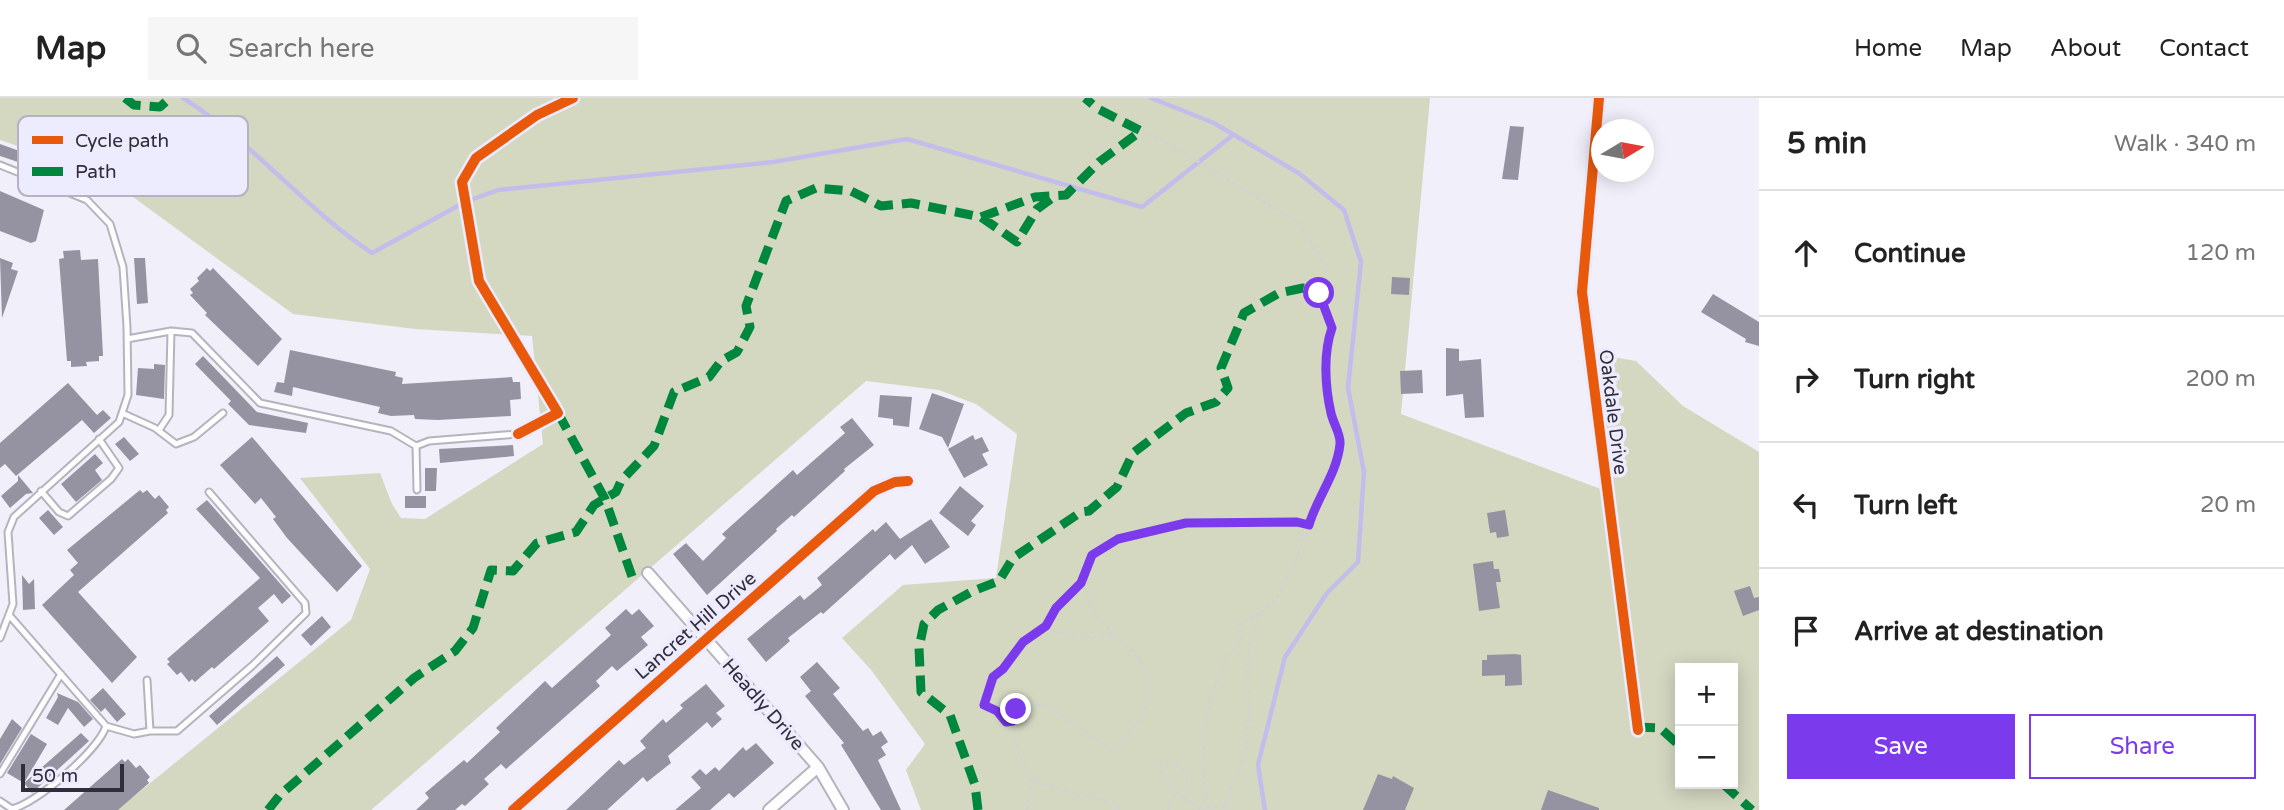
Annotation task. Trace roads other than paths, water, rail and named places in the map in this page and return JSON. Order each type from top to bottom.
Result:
[{"type":"street","name":"Oakdale Drive","points":[[1599,98],[1582,292],[1638,730]]},
{"type":"street","name":"Lancret Hill Drive","points":[[513,810],[874,491],[895,482],[908,481]]},
{"type":"street","name":"Headly Drive","points":[[648,573],[818,767],[843,810]]},
{"type":"street","points":[[769,810],[818,767]]},
{"type":"lane","points":[[0,165],[18,172]]},
{"type":"lane","points":[[0,638],[13,604],[8,532],[14,517],[119,422],[128,395],[123,267],[110,224],[87,200],[77,196]]},
{"type":"lane","points":[[127,339],[171,331],[192,332],[260,402],[391,431],[416,446]]},
{"type":"lane","points":[[159,430],[169,415],[171,331]]},
{"type":"lane","points":[[122,414],[159,430],[176,444],[194,437],[223,413]]},
{"type":"lane","points":[[416,446],[429,440],[518,434]]},
{"type":"lane","points":[[41,491],[59,512],[68,516],[111,479],[120,468],[99,439]]},
{"type":"lane","points":[[416,446],[417,489]]},
{"type":"lane","points":[[9,615],[106,726],[134,734],[177,731],[253,665],[306,613],[305,603],[209,492]]},
{"type":"lane","points":[[0,528],[8,532]]},
{"type":"lane","points":[[0,774],[61,674]]},
{"type":"lane","points":[[147,680],[150,731]]},
{"type":"lane","points":[[0,802],[12,809],[27,805],[89,752],[103,737],[106,726]]},
{"type":"waterway","points":[[183,98],[209,116]]},
{"type":"waterway","points":[[1151,98],[1214,123],[1300,174],[1344,210],[1361,262],[1348,388],[1364,472],[1358,562],[1327,593],[1285,657],[1258,765],[1265,810]]},
{"type":"waterway","points":[[248,148],[324,216],[372,253],[465,202],[498,190],[773,162],[907,139],[1142,207],[1233,135]]}]
